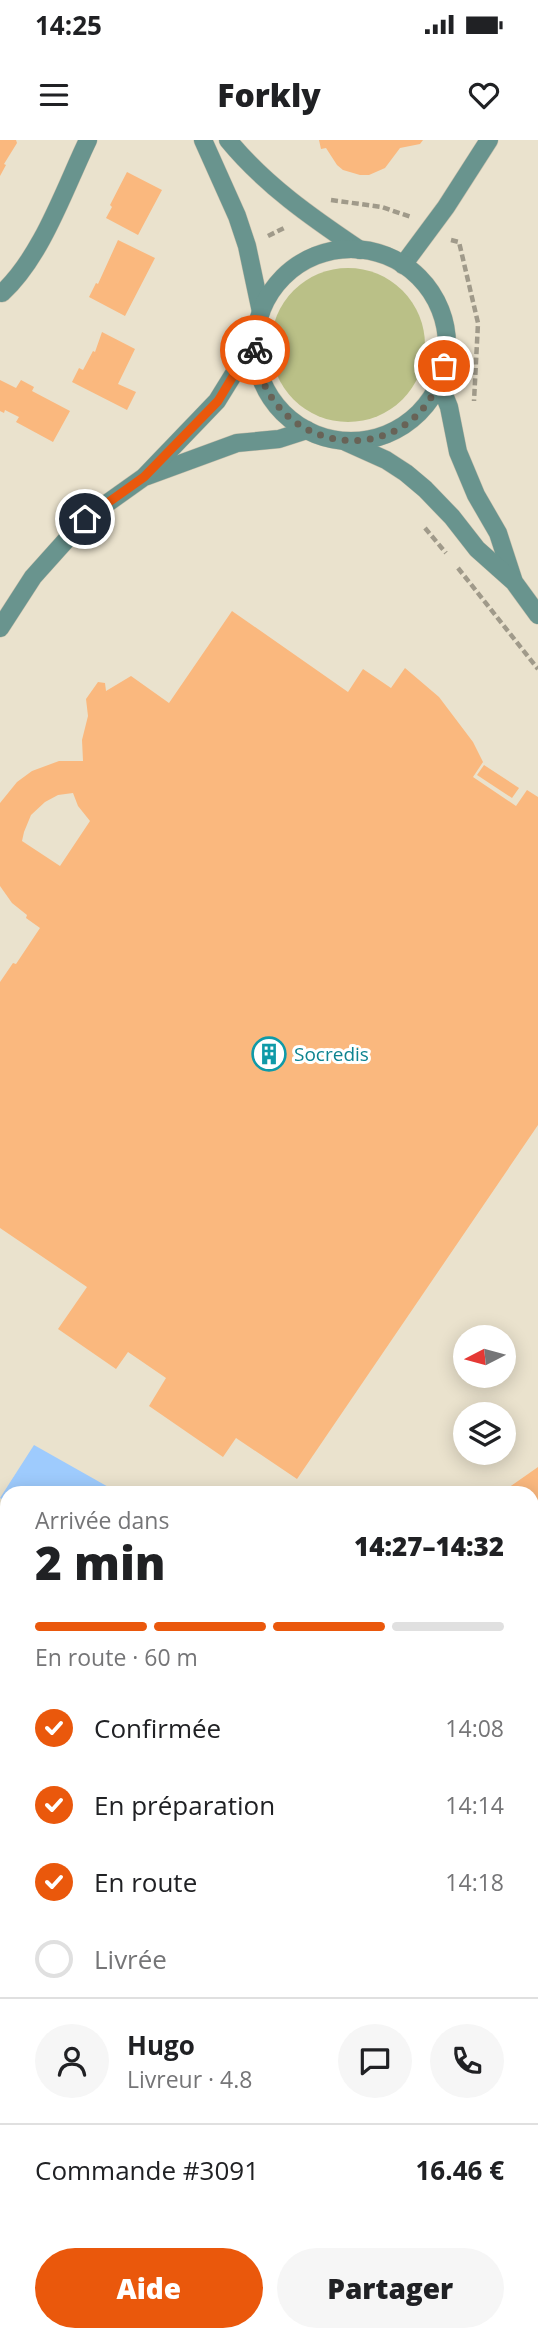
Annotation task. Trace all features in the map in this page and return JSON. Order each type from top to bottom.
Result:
[{"type":"street","points":[[2,293],[30,262],[88,140]]},
{"type":"street","points":[[203,140],[237,216],[247,246],[261,312]]},
{"type":"street","points":[[228,140],[285,198],[360,250]]},
{"type":"street","points":[[403,265],[489,140]]},
{"type":"street","points":[[360,250],[378,253],[403,265],[427,287],[440,309],[447,350],[439,382],[421,411],[401,427],[378,437],[344,440],[307,430],[283,412],[265,387],[256,358],[256,338],[261,312],[277,285],[300,264],[328,252],[360,250]]},
{"type":"street","points":[[0,628],[33,577],[85,519],[144,477],[218,401],[256,338]]},
{"type":"street","points":[[439,382],[449,407],[458,452],[476,495],[498,533],[514,582]]},
{"type":"street","points":[[144,477],[237,443],[279,439],[307,430]]},
{"type":"street","points":[[344,440],[407,473],[453,517],[477,549],[514,582],[538,615]]},
{"type":"path","points":[[325,204],[331,200],[382,206],[412,218]]},
{"type":"path","points":[[258,241],[288,226]]},
{"type":"path","points":[[450,240],[459,242],[478,323],[474,404]]},
{"type":"path","points":[[416,518],[538,669]]},
{"type":"green space","points":[[348,268],[378,273],[403,290],[420,315],[425,345],[420,375],[403,400],[378,417],[348,422],[318,417],[293,400],[276,375],[271,345],[276,315],[293,290],[318,273]]},
{"type":"water","points":[[34,1445],[107,1486],[8,1486]]},
{"type":"building","points":[[0,140],[16,140],[17,143],[0,176]]},
{"type":"building","points":[[319,140],[423,140],[420,144],[400,148],[385,168],[369,175],[360,175],[343,170],[337,165],[326,148],[321,149]]},
{"type":"building","points":[[127,172],[162,190],[138,235],[106,218]]},
{"type":"building","points":[[118,240],[155,258],[125,316],[89,297],[96,283],[98,284]]},
{"type":"building","points":[[102,332],[135,349],[118,384],[136,392],[127,410],[72,382],[79,368],[83,370],[93,351],[95,352]]},
{"type":"building","points":[[0,380],[16,388],[21,380],[34,387],[32,391],[70,411],[53,442],[16,422],[19,417],[5,410],[4,413],[0,411]]},
{"type":"building","name":"Socredis","points":[[232,611],[348,692],[363,669],[391,688],[405,668],[439,697],[473,742],[483,762],[473,777],[516,806],[527,790],[538,797],[538,1125],[297,1479],[236,1438],[223,1457],[149,1406],[166,1378],[128,1352],[116,1369],[58,1329],[87,1287],[0,1228],[0,982],[13,963],[16,964],[40,928],[26,918],[27,915],[12,903],[0,886],[0,803],[17,782],[32,771],[59,761],[83,761],[82,740],[88,716],[86,699],[98,682],[105,683],[106,691],[131,676],[169,703]],"holes":[[[73,793],[78,806],[90,821],[60,866],[22,841],[31,815],[45,802],[58,795]]]},
{"type":"building","points":[[484,765],[519,788],[512,798],[477,775]]},
{"type":"building","points":[[538,1467],[538,1486],[511,1486]]},
{"type":"way so far","points":[[255,350],[265,387],[283,412],[307,430],[325,437],[352,441],[378,437],[408,422],[432,397],[444,366]]},
{"type":"place","name":"Socredis","points":[[269,1054]]},
{"type":"route","points":[[85,519],[144,477],[218,401],[256,338],[255,350]]}]
